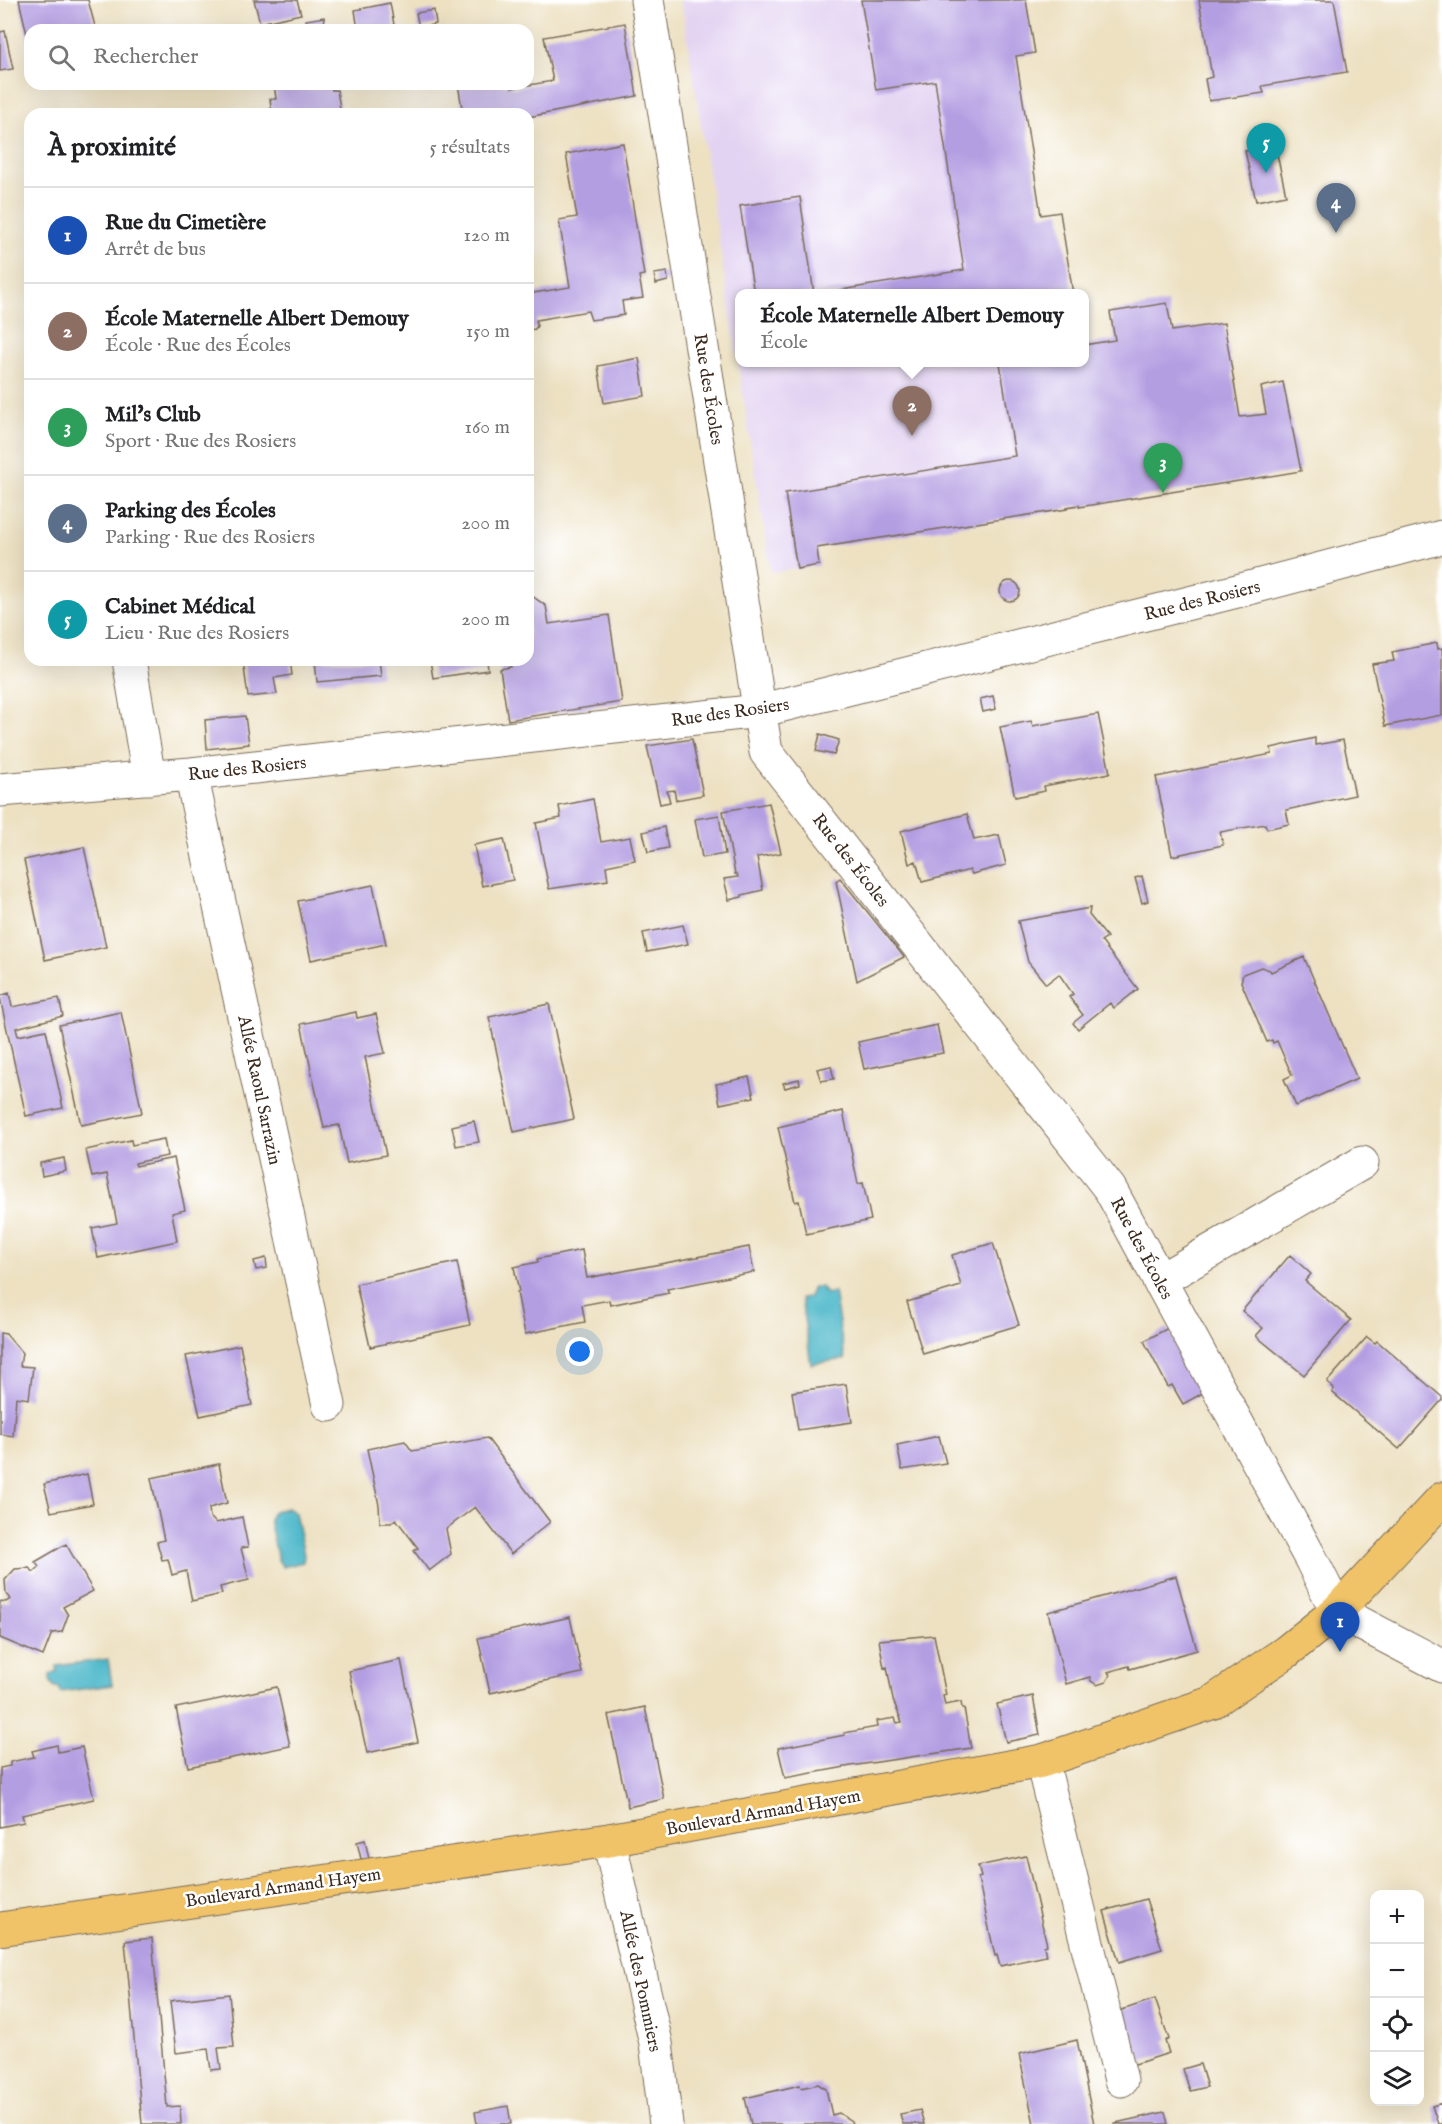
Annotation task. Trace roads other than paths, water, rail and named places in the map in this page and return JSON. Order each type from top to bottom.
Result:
[{"type":"main road","name":"Boulevard Armand Hayem","points":[[0,1929],[609,1840],[1042,1761],[1211,1703],[1286,1652],[1337,1611],[1442,1499]]},
{"type":"street","name":"Rue des Écoles","points":[[647,0],[766,752],[1110,1189],[1337,1611]]},
{"type":"street","name":"Rue des Rosiers","points":[[0,789],[191,774],[759,711],[1442,537]]},
{"type":"street","points":[[130,666],[149,778]]},
{"type":"street","name":"Allée Raoul Sarrazin","points":[[191,774],[329,1405]]},
{"type":"street","points":[[1159,1281],[1362,1163]]},
{"type":"street","points":[[1337,1611],[1442,1666]]},
{"type":"street","points":[[1042,1761],[1121,2080]]},
{"type":"street","name":"Allée des Pommiers","points":[[609,1840],[656,2043],[666,2124]]},
{"type":"water","points":[[813,1287],[821,1287],[826,1294],[834,1292],[845,1359],[811,1364],[801,1298],[809,1297]]},
{"type":"water","points":[[287,1508],[295,1513],[304,1555],[303,1562],[283,1567],[278,1560],[269,1519],[274,1511]]},
{"type":"water","points":[[108,1659],[112,1685],[60,1692],[59,1687],[54,1687],[50,1680],[50,1675],[57,1671],[57,1666]]},
{"type":"place","name":"Cabinet Médical","points":[[1266,173]]},
{"type":"place","name":"Parking des Écoles","points":[[1336,233]]},
{"type":"place","name":"École Maternelle Albert Demouy","points":[[912,436]]},
{"type":"place","name":"Mil's Club","points":[[1163,493]]},
{"type":"place","name":"Rue du Cimetière","points":[[1340,1652]]}]
